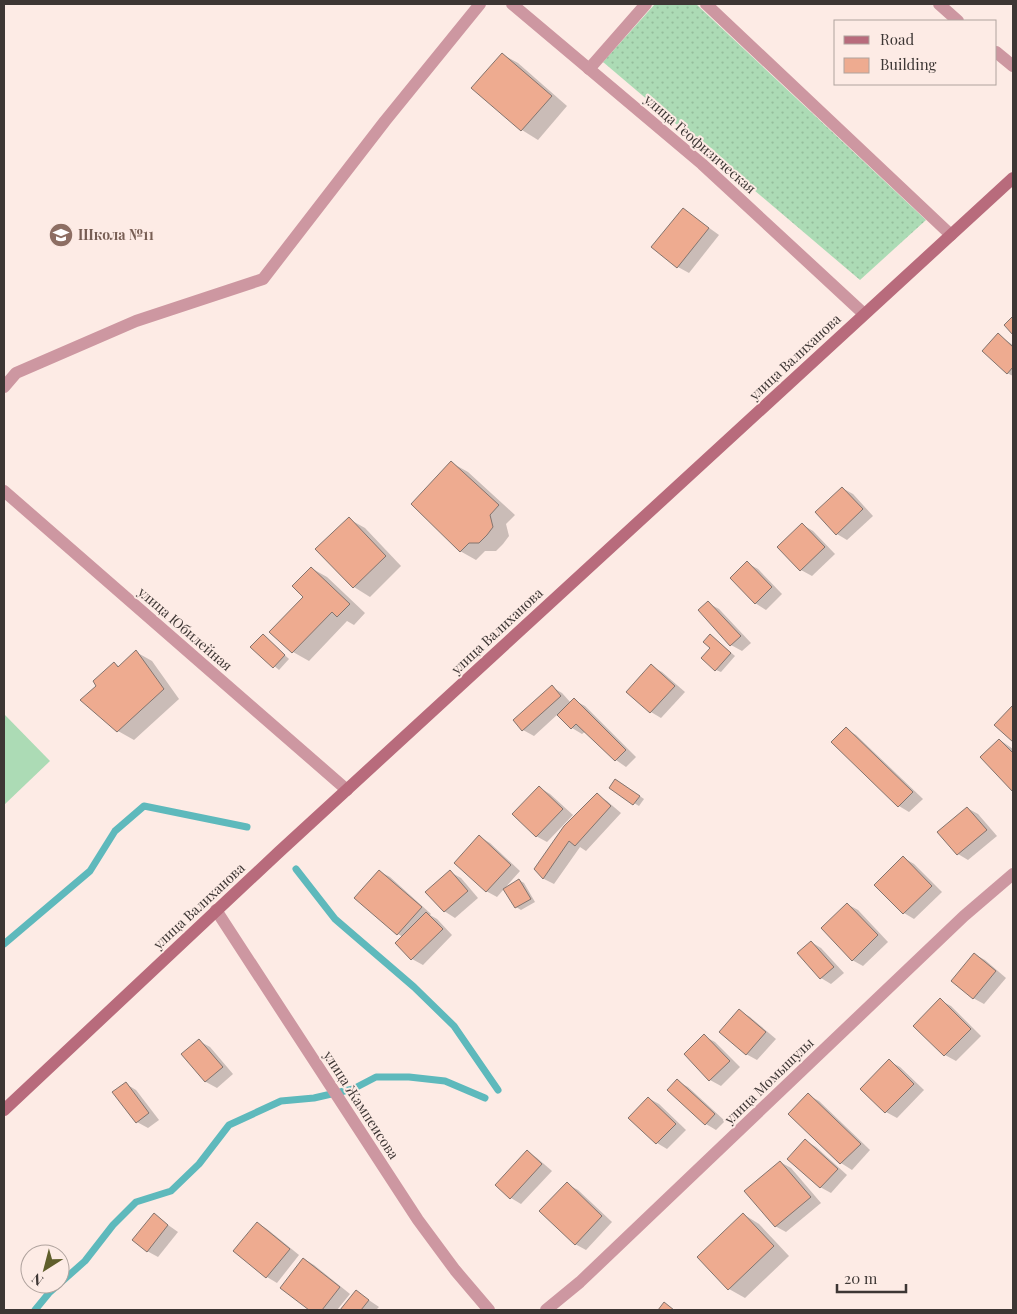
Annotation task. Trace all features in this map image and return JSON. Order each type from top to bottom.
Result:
[{"type":"main road","name":"улица Валиханова","points":[[4,1110],[216,910],[1013,178]]},
{"type":"street","points":[[4,387],[16,373],[136,321],[263,279],[385,121],[480,4]]},
{"type":"street","name":"улица Геофизическая","points":[[512,4],[702,164],[864,314]]},
{"type":"street","points":[[588,69],[646,4]]},
{"type":"street","points":[[706,4],[951,235]]},
{"type":"street","points":[[939,4],[957,20]]},
{"type":"street","points":[[997,53],[1013,66]]},
{"type":"street","name":"улица Юбилейная","points":[[4,491],[347,790]]},
{"type":"street","name":"улица Момышулы","points":[[546,1310],[580,1282],[964,916],[1013,874]]},
{"type":"street","name":"улица Жампеисова","points":[[216,910],[418,1220],[488,1310]]},
{"type":"green space","points":[[655,4],[696,4],[926,220],[860,280],[603,62]]},
{"type":"green space","points":[[4,714],[50,761],[4,805]]},
{"type":"building","points":[[502,53],[552,96],[521,131],[471,88]]},
{"type":"building","points":[[683,208],[709,228],[677,268],[651,247]]},
{"type":"building","points":[[1013,316],[1013,335],[1004,325]]},
{"type":"building","points":[[998,333],[1013,347],[1013,367],[1007,374],[982,351]]},
{"type":"building","points":[[451,461],[499,505],[490,515],[493,527],[487,535],[479,543],[469,543],[460,552],[411,504]]},
{"type":"building","points":[[842,487],[863,509],[836,535],[815,512]]},
{"type":"building","points":[[349,517],[386,556],[353,588],[315,549]]},
{"type":"building","points":[[802,523],[825,547],[800,571],[777,547]]},
{"type":"building","points":[[747,561],[772,587],[755,604],[730,578]]},
{"type":"building","points":[[311,567],[350,604],[337,617],[332,612],[292,653],[269,632],[303,597],[292,586]]},
{"type":"building","points":[[708,601],[741,636],[730,646],[698,610]]},
{"type":"building","points":[[263,634],[285,655],[273,668],[250,647]]},
{"type":"building","points":[[710,634],[731,653],[715,671],[701,658],[710,648],[703,642]]},
{"type":"building","points":[[136,650],[164,689],[117,732],[80,700],[96,686],[93,681],[114,662],[118,667]]},
{"type":"building","points":[[651,664],[675,686],[650,713],[626,692]]},
{"type":"building","points":[[552,685],[561,696],[522,731],[513,720]]},
{"type":"building","points":[[574,698],[626,750],[615,761],[576,724],[571,729],[557,715]]},
{"type":"building","points":[[1013,705],[1013,742],[994,725]]},
{"type":"building","points":[[846,727],[913,792],[898,807],[831,742]]},
{"type":"building","points":[[999,739],[1013,753],[1013,792],[980,757]]},
{"type":"building","points":[[615,779],[640,796],[633,805],[609,788]]},
{"type":"building","points":[[539,786],[563,809],[536,837],[512,814]]},
{"type":"building","points":[[597,793],[611,806],[575,846],[569,841],[543,879],[534,869],[564,826]]},
{"type":"building","points":[[967,807],[987,830],[957,855],[937,832]]},
{"type":"building","points":[[479,835],[511,865],[486,892],[454,863]]},
{"type":"building","points":[[903,856],[932,886],[903,914],[874,885]]},
{"type":"building","points":[[379,870],[422,907],[397,935],[354,898]]},
{"type":"building","points":[[450,870],[468,891],[444,912],[425,892]]},
{"type":"building","points":[[519,879],[531,899],[515,908],[503,889]]},
{"type":"building","points":[[847,903],[878,935],[852,961],[821,928]]},
{"type":"building","points":[[426,912],[443,929],[411,960],[395,943]]},
{"type":"building","points":[[811,941],[834,967],[820,979],[797,953]]},
{"type":"building","points":[[974,953],[996,971],[973,999],[951,981]]},
{"type":"building","points":[[940,998],[971,1029],[944,1056],[913,1026]]},
{"type":"building","points":[[739,1009],[766,1032],[746,1055],[719,1032]]},
{"type":"building","points":[[704,1034],[730,1061],[709,1081],[684,1054]]},
{"type":"building","points":[[199,1039],[223,1067],[205,1082],[181,1054]]},
{"type":"building","points":[[889,1059],[914,1084],[885,1113],[860,1089]]},
{"type":"building","points":[[677,1079],[715,1114],[705,1125],[667,1090]]},
{"type":"building","points":[[126,1082],[149,1113],[136,1123],[112,1092]]},
{"type":"building","points":[[808,1093],[861,1144],[840,1164],[788,1114]]},
{"type":"building","points":[[648,1097],[676,1124],[656,1144],[628,1118]]},
{"type":"building","points":[[805,1139],[838,1169],[820,1188],[787,1159]]},
{"type":"building","points":[[527,1150],[542,1164],[510,1199],[495,1185]]},
{"type":"building","points":[[780,1161],[811,1197],[775,1227],[744,1191]]},
{"type":"building","points":[[567,1182],[602,1216],[575,1245],[539,1211]]},
{"type":"building","points":[[154,1213],[168,1225],[147,1252],[132,1240]]},
{"type":"building","points":[[743,1213],[774,1246],[728,1290],[697,1257]]},
{"type":"building","points":[[257,1222],[290,1249],[266,1278],[233,1251]]},
{"type":"building","points":[[303,1258],[340,1287],[322,1310],[309,1310],[280,1288]]},
{"type":"building","points":[[356,1290],[369,1300],[361,1310],[340,1310]]},
{"type":"building","points":[[664,1302],[674,1310],[658,1310]]},
{"type":"waterway","points":[[4,944],[90,871],[115,831],[144,806],[247,827]]},
{"type":"waterway","points":[[296,869],[335,919],[414,987],[454,1026],[498,1090]]},
{"type":"waterway","points":[[35,1310],[49,1293],[85,1261],[113,1225],[136,1202],[171,1191],[199,1164],[229,1125],[281,1101],[314,1098],[353,1089],[376,1077],[409,1077],[445,1081],[485,1098]]},
{"type":"place","name":"Школа №11","points":[[61,235]]}]
